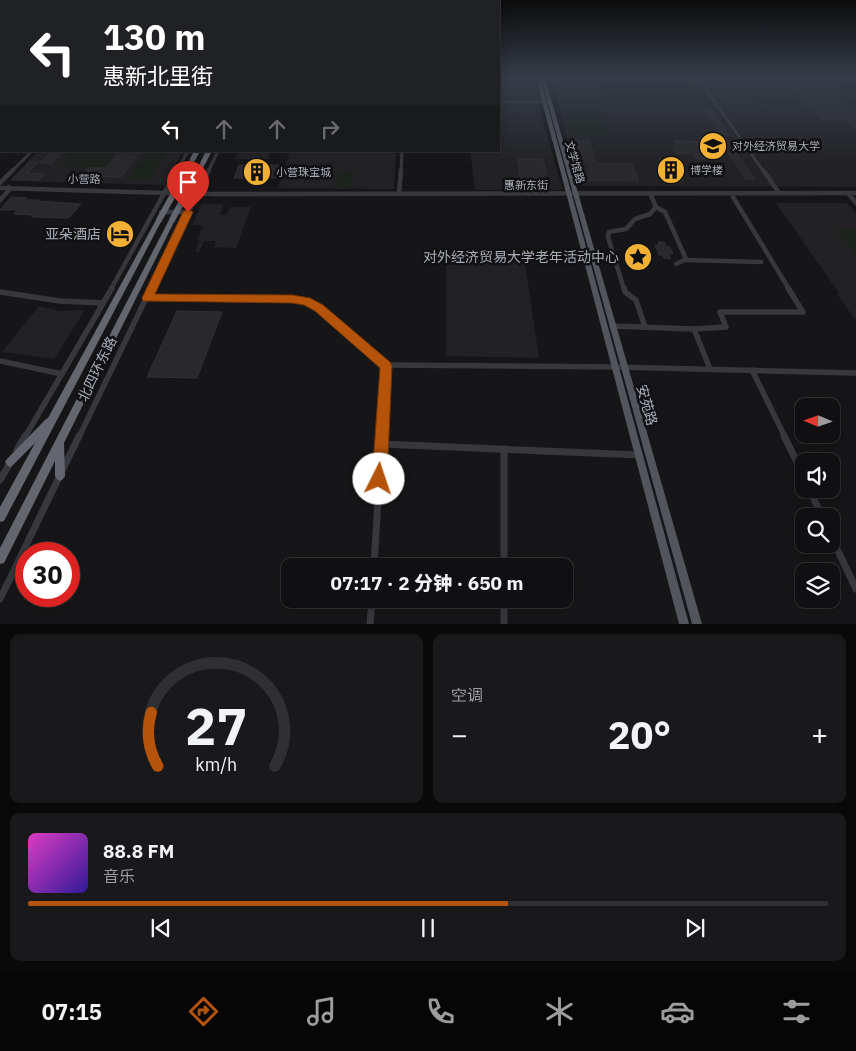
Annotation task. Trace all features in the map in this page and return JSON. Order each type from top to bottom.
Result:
[{"type":"highway","name":"北四环东路","points":[[0,517],[196,152]]},
{"type":"highway","name":"北四环东路","points":[[0,559],[208,152]]},
{"type":"highway","points":[[10,462],[56,415]]},
{"type":"highway","points":[[59,443],[60,476]]},
{"type":"main road","name":"文学馆路","points":[[548,107],[572,193]]},
{"type":"main road","name":"安苑路","points":[[572,193],[612,326],[619,367],[639,455],[684,624]]},
{"type":"main road","name":"安苑路","points":[[572,193],[619,367],[696,624]]},
{"type":"street","points":[[719,107],[779,193]]},
{"type":"street","points":[[0,186],[31,152]]},
{"type":"street","name":"北四环东路","points":[[0,480],[103,303],[187,152]]},
{"type":"street","name":"北四环东路","points":[[0,599],[218,152]]},
{"type":"street","points":[[399,194],[402,152]]},
{"type":"street","points":[[176,174],[207,174]]},
{"type":"street","name":"小营路","points":[[0,186],[166,191],[197,194]]},
{"type":"street","points":[[0,200],[9,187]]},
{"type":"street","points":[[650,193],[656,207],[665,212],[685,260]]},
{"type":"street","points":[[848,193],[856,203]]},
{"type":"street","name":"惠新东街","points":[[197,194],[856,193]]},
{"type":"street","points":[[612,326],[694,329],[726,327],[720,312],[803,312],[733,197]]},
{"type":"street","points":[[644,327],[636,300],[625,292],[608,237],[609,232],[626,229],[635,219],[650,214],[656,207]]},
{"type":"street","points":[[154,212],[188,212]]},
{"type":"street","points":[[676,264],[685,260],[761,262]]},
{"type":"street","points":[[0,292],[60,301],[103,303]]},
{"type":"street","points":[[147,298],[292,299],[306,301],[319,308],[386,366],[619,367],[856,373]]},
{"type":"street","points":[[694,329],[710,369]]},
{"type":"street","points":[[0,361],[62,374]]},
{"type":"street","points":[[375,558],[386,366]]},
{"type":"street","points":[[752,370],[795,458]]},
{"type":"street","points":[[382,444],[639,455]]},
{"type":"street","points":[[504,449],[504,558]]},
{"type":"street","points":[[839,553],[856,589]]},
{"type":"street","points":[[370,624],[371,608]]},
{"type":"street","points":[[504,608],[504,624]]},
{"type":"shaded area","points":[[500,107],[539,107],[563,190],[475,190],[470,152],[500,152]]},
{"type":"shaded area","name":"对外经济贸易大学","points":[[559,107],[856,107],[856,187],[580,186]]},
{"type":"shaded area","points":[[566,110],[600,111],[609,135],[572,135]]},
{"type":"shaded area","points":[[37,152],[182,152],[165,185],[10,181]]},
{"type":"shaded area","points":[[72,152],[116,152],[104,167],[59,166]]},
{"type":"shaded area","points":[[146,152],[166,152],[150,179],[127,179]]},
{"type":"shaded area","points":[[238,152],[271,152],[268,159],[235,159]]},
{"type":"shaded area","points":[[290,152],[396,152],[394,189],[278,188]]},
{"type":"shaded area","points":[[339,171],[353,171],[350,189],[335,189]]},
{"type":"shaded area","points":[[776,203],[847,203],[856,213],[856,321],[837,294],[839,293]]},
{"type":"shaded area","points":[[202,204],[224,204],[220,215],[226,215],[230,207],[251,207],[236,248],[214,247],[216,241],[204,241],[199,252],[195,252],[200,240],[197,240],[203,226],[192,225]]},
{"type":"shaded area","points":[[835,230],[856,230],[856,256]]},
{"type":"shaded area","points":[[446,261],[525,262],[539,358],[446,356]]},
{"type":"shaded area","points":[[39,306],[59,311],[85,310],[54,359],[2,352]]},
{"type":"building","points":[[809,107],[846,107],[856,117],[856,130],[845,119],[820,119]]},
{"type":"building","points":[[704,110],[712,110],[729,135],[721,135]]},
{"type":"building","points":[[573,140],[589,140],[596,163],[632,164],[639,181],[585,180]]},
{"type":"building","points":[[715,140],[727,140],[755,179],[746,179],[727,151],[706,151],[711,159],[696,159],[692,153],[676,153],[673,148],[677,148],[674,141],[718,145]]},
{"type":"building","points":[[51,152],[61,152],[51,164],[40,163]]},
{"type":"building","points":[[119,152],[139,152],[121,177],[81,176],[88,168],[107,168]]},
{"type":"building","points":[[518,159],[543,159],[547,174],[536,183],[521,183]]},
{"type":"building","name":"博学楼","points":[[659,159],[671,159],[683,181],[670,181]]},
{"type":"building","points":[[29,162],[38,162],[27,173],[45,174],[39,180],[12,179]]},
{"type":"building","name":"小营珠宝城","points":[[239,165],[279,165],[275,178],[234,178]]},
{"type":"building","points":[[11,197],[27,198],[25,200],[81,204],[70,217],[34,217],[31,216],[33,215],[14,214],[17,210],[0,210]]},
{"type":"building","points":[[658,242],[664,242],[666,247],[670,247],[673,254],[669,254],[671,259],[659,255],[655,245],[659,245]]},
{"type":"building","points":[[177,311],[222,312],[197,378],[147,377]]},
{"type":"place","name":"对外经济贸易大学","points":[[713,146]]},
{"type":"place","name":"博学楼","points":[[671,170]]},
{"type":"place","name":"小营珠宝城","points":[[257,172]]},
{"type":"place","name":"亚朵酒店","points":[[120,234]]},
{"type":"place","name":"对外经济贸易大学老年活动中心","points":[[638,257]]},
{"type":"route","points":[[188,212],[147,298],[292,299],[306,301],[319,308],[386,366],[379,479]]}]
